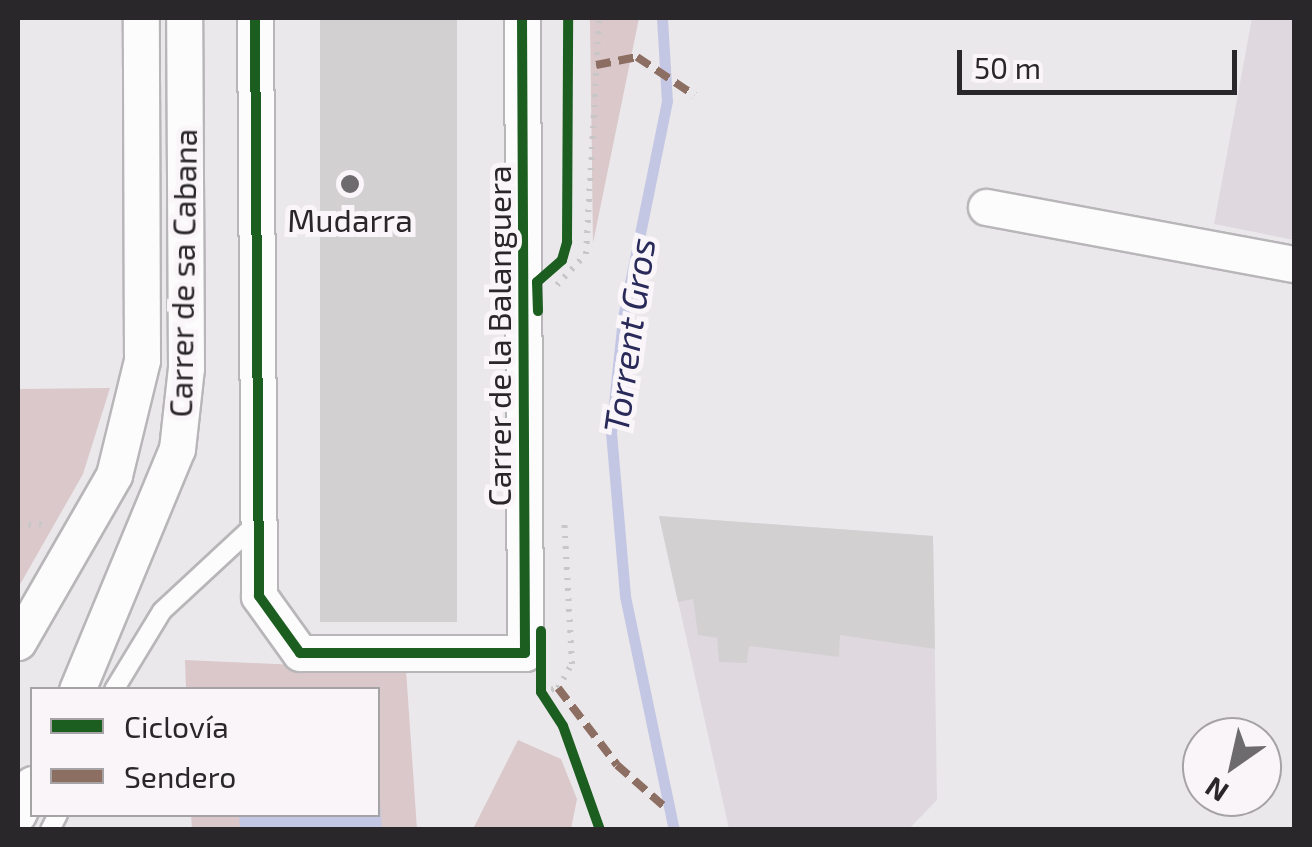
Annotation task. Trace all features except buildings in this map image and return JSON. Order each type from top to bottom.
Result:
[{"type":"street","points":[[18,642],[114,475],[142,360],[141,18]]},
{"type":"street","name":"Carrer de sa Cabana","points":[[79,687],[179,434],[186,368],[184,18]]},
{"type":"street","points":[[255,18],[259,596],[300,653],[533,663]]},
{"type":"street","name":"Carrer de la Balanguera","points":[[522,18],[533,663]]},
{"type":"street","points":[[986,207],[1294,264]]},
{"type":"street","points":[[18,814],[30,788]]},
{"type":"lane","points":[[116,687],[162,610],[259,521]]},
{"type":"path","points":[[551,292],[586,254],[599,18]]},
{"type":"path","points":[[550,271],[562,260]]},
{"type":"path","points":[[542,692],[558,688],[572,664],[564,497]]},
{"type":"path","points":[[533,663],[552,709]]},
{"type":"shaded area","points":[[590,18],[639,18],[593,243]]},
{"type":"shaded area","points":[[1252,18],[1294,18],[1294,240],[1214,224]]},
{"type":"shaded area","points":[[110,388],[83,474],[18,588],[18,389]]},
{"type":"shaded area","points":[[659,516],[933,536],[937,800],[909,829],[729,829]]},
{"type":"shaded area","points":[[185,660],[406,670],[417,829],[192,829],[191,817],[380,817],[380,687],[186,687]]},
{"type":"shaded area","points":[[518,740],[561,759],[577,799],[571,829],[473,829]]},
{"type":"water","points":[[380,802],[382,829],[240,829],[239,817],[380,817]]},
{"type":"waterway","name":"Torrent Gros","points":[[662,18],[667,101],[623,318],[611,432],[625,596],[674,830]]},
{"type":"marked path","points":[[596,65],[637,57],[694,95]]},
{"type":"marked path","points":[[558,688],[617,765],[667,809]]},
{"type":"cycle path","points":[[255,18],[259,596],[300,653],[525,653],[522,18]]},
{"type":"cycle path","points":[[538,311],[537,282],[562,260],[567,242],[568,18]]},
{"type":"cycle path","points":[[541,631],[541,692],[563,726],[600,830]]},
{"type":"place","name":"Mudarra","points":[[350,184]]}]
